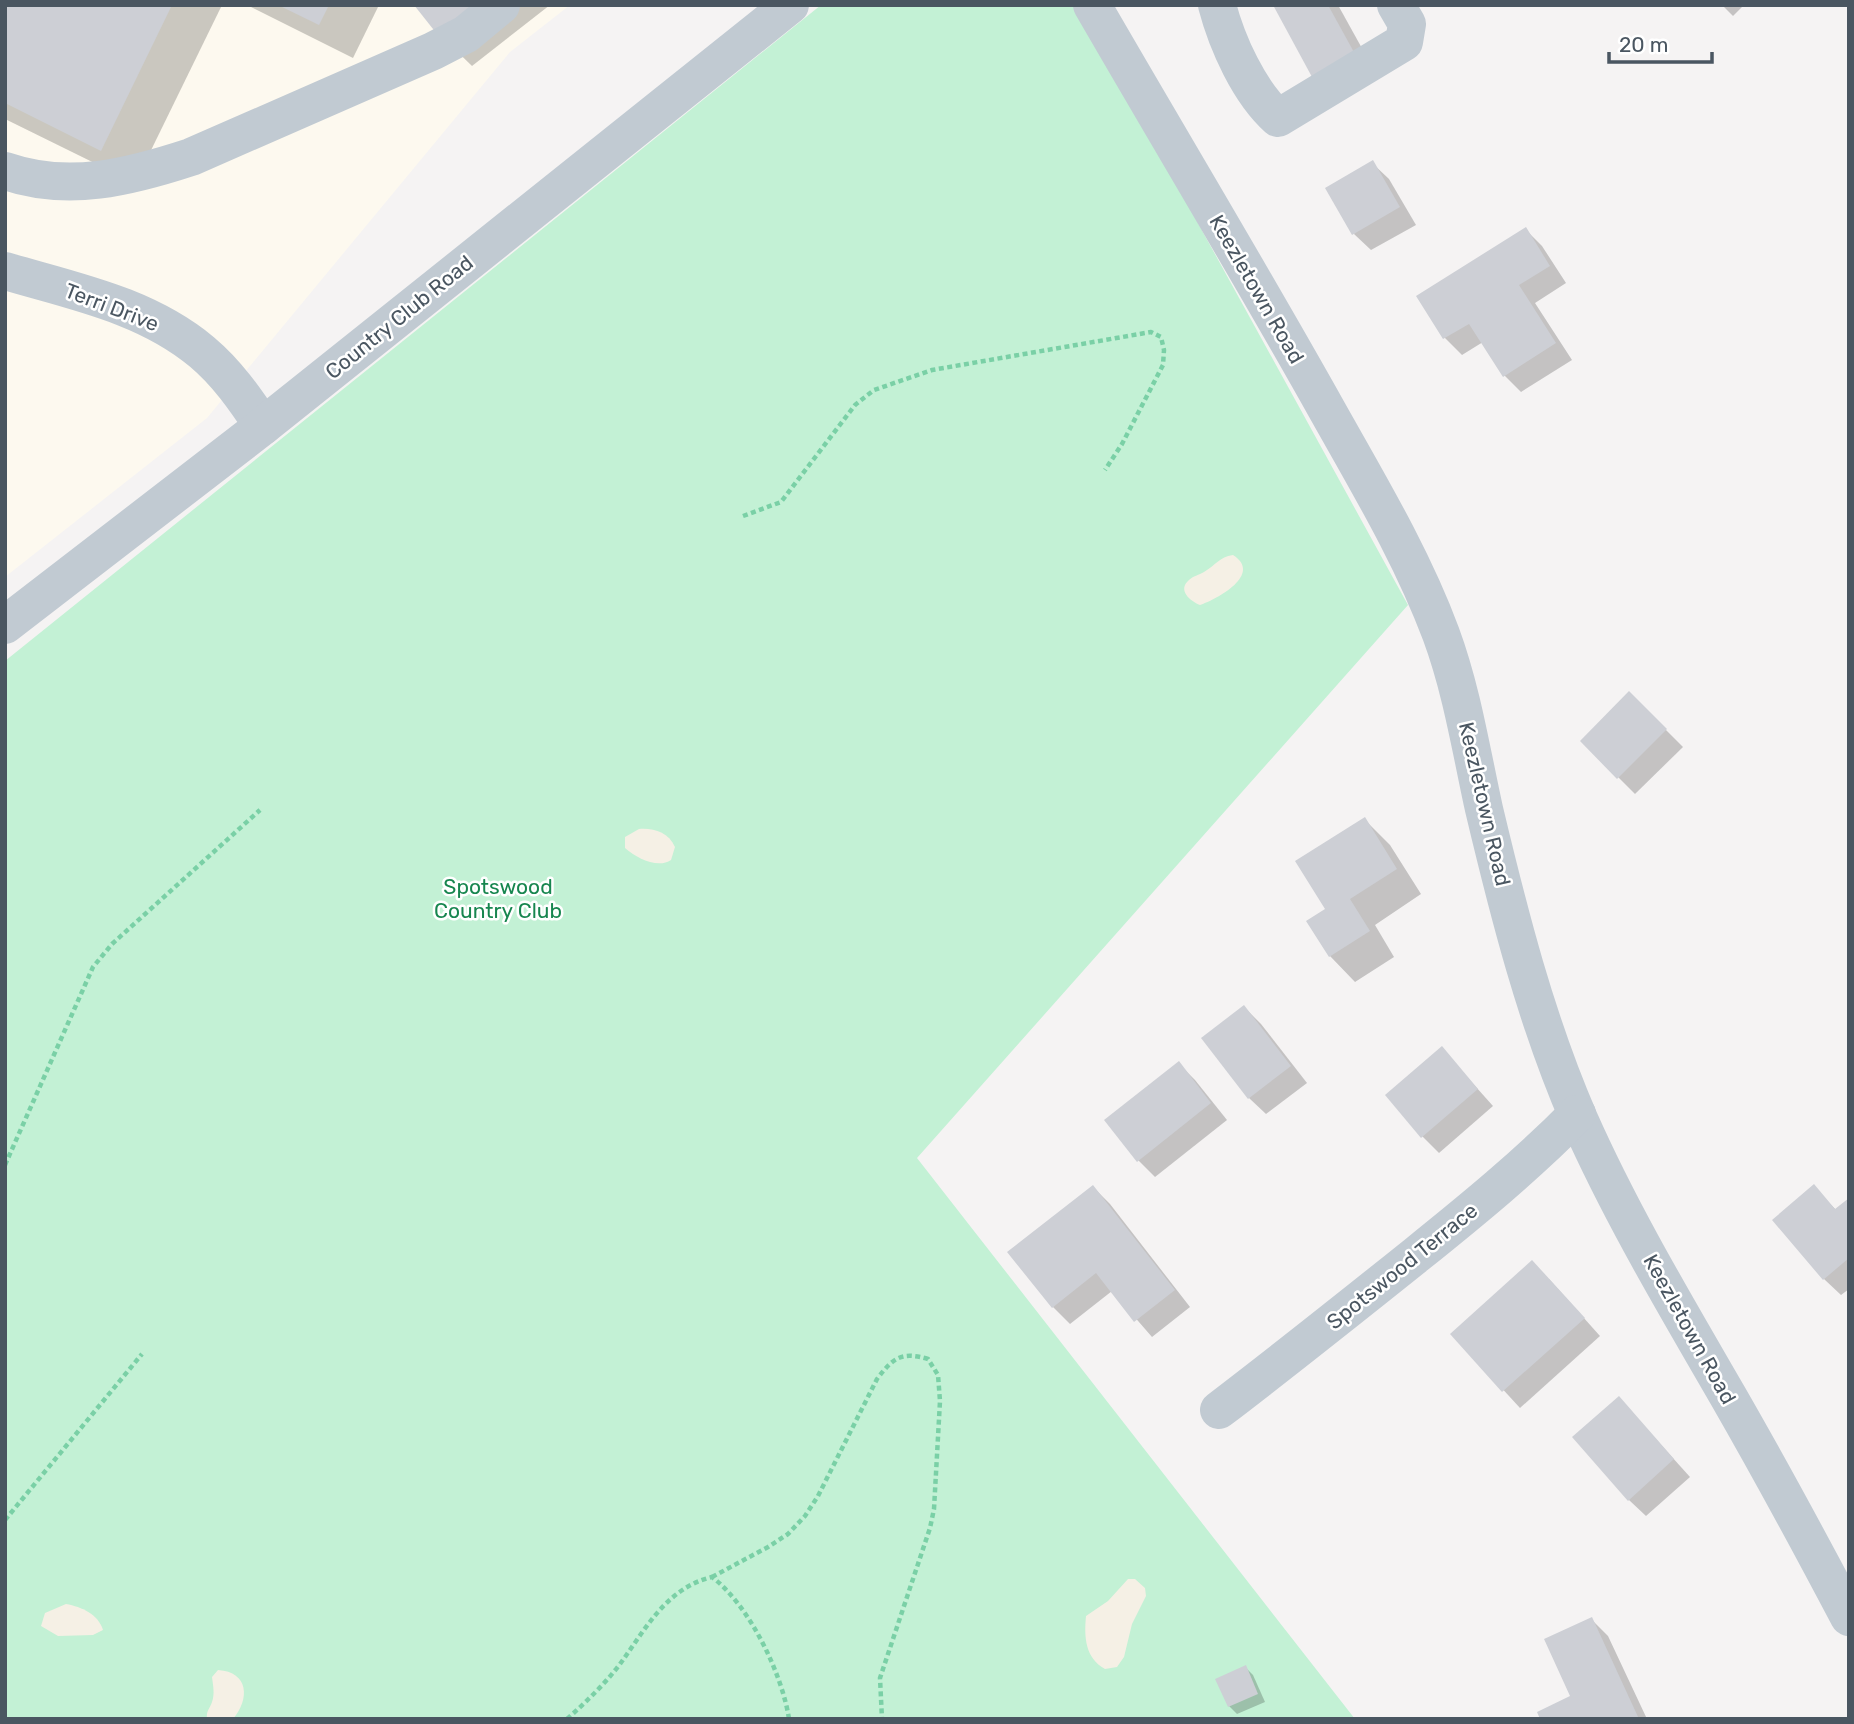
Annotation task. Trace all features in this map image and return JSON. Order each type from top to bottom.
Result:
[{"type":"street","points":[[5,171],[21,177],[52,182],[91,182],[191,157],[433,51],[466,34],[501,5]]},
{"type":"street","name":"Country Club Road","points":[[5,625],[263,426],[790,5]]},
{"type":"street","name":"Keezletown Road","points":[[1092,5],[1296,355],[1400,541],[1429,604],[1451,662],[1523,961],[1577,1114],[1620,1203],[1795,1515],[1849,1617]]},
{"type":"street","points":[[1217,5],[1233,50],[1265,106],[1278,118],[1404,42],[1407,24],[1396,5]]},
{"type":"street","name":"Terri Drive","points":[[5,271],[123,306],[173,330],[203,352],[222,372],[263,426]]},
{"type":"street","name":"Spotswood Terrace","points":[[1219,1410],[1300,1349],[1496,1190],[1541,1151],[1577,1114]]},
{"type":"path","points":[[743,516],[781,502],[855,405],[874,390],[932,370],[1151,332],[1161,337],[1163,365],[1122,444],[1105,470]]},
{"type":"path","points":[[5,1165],[93,967],[112,944],[260,810]]},
{"type":"path","points":[[5,1520],[142,1354]]},
{"type":"path","points":[[567,1719],[594,1696],[649,1622],[673,1596],[694,1581],[712,1577],[768,1547],[788,1534],[805,1516],[818,1496],[877,1379],[894,1360],[906,1354],[928,1359],[938,1375],[940,1401],[934,1509],[880,1678],[882,1719]]},
{"type":"path","points":[[712,1577],[735,1602],[767,1651],[780,1682],[789,1719]]},
{"type":"shaded area","points":[[5,5],[570,5],[510,52],[207,418],[5,577]]},
{"type":"green space","name":"Spotswood Country Club","points":[[821,5],[1078,5],[1408,605],[917,1158],[1355,1719],[5,1719],[5,661]]},
{"type":"sand","points":[[1233,555],[1241,562],[1243,570],[1234,585],[1200,605],[1192,601],[1184,588],[1189,580],[1221,559]]},
{"type":"sand","points":[[639,829],[655,830],[669,838],[675,847],[671,860],[654,863],[641,859],[625,848],[625,837]]},
{"type":"sand","points":[[1128,1579],[1135,1579],[1145,1588],[1146,1596],[1132,1624],[1124,1657],[1117,1667],[1105,1669],[1093,1659],[1087,1646],[1086,1616],[1108,1601]]},
{"type":"sand","points":[[66,1604],[89,1612],[101,1624],[103,1630],[93,1635],[58,1636],[41,1626],[45,1613]]},
{"type":"sand","points":[[218,1670],[236,1676],[244,1688],[242,1703],[233,1719],[207,1719],[213,1696],[212,1677]]},
{"type":"building","points":[[5,5],[172,5],[101,151],[5,103]]},
{"type":"building","points":[[278,5],[329,5],[319,25]]},
{"type":"building","points":[[414,5],[474,5],[437,34]]},
{"type":"building","points":[[1273,5],[1328,5],[1355,54],[1312,77]]},
{"type":"building","points":[[1373,160],[1400,207],[1352,235],[1325,188]]},
{"type":"building","points":[[1526,227],[1550,266],[1519,285],[1556,343],[1503,377],[1469,324],[1443,339],[1416,296]]},
{"type":"building","points":[[1629,691],[1667,729],[1617,779],[1580,741]]},
{"type":"building","points":[[1365,817],[1397,869],[1350,899],[1370,931],[1329,957],[1306,921],[1325,909],[1295,861]]},
{"type":"building","points":[[1244,1005],[1291,1066],[1248,1099],[1201,1038]]},
{"type":"building","points":[[1442,1046],[1478,1089],[1421,1138],[1385,1095]]},
{"type":"building","points":[[1179,1061],[1211,1103],[1137,1162],[1104,1120]]},
{"type":"building","points":[[1814,1184],[1835,1209],[1849,1198],[1849,1258],[1823,1280],[1772,1220]]},
{"type":"building","points":[[1093,1185],[1175,1290],[1134,1322],[1096,1273],[1052,1308],[1007,1252]]},
{"type":"building","points":[[1532,1260],[1585,1318],[1502,1392],[1450,1334]]},
{"type":"building","points":[[1619,1396],[1674,1459],[1628,1501],[1572,1437]]},
{"type":"building","points":[[1592,1617],[1639,1719],[1540,1719],[1537,1712],[1570,1696],[1544,1639]]},
{"type":"building","points":[[1246,1665],[1258,1694],[1228,1707],[1215,1679]]}]
